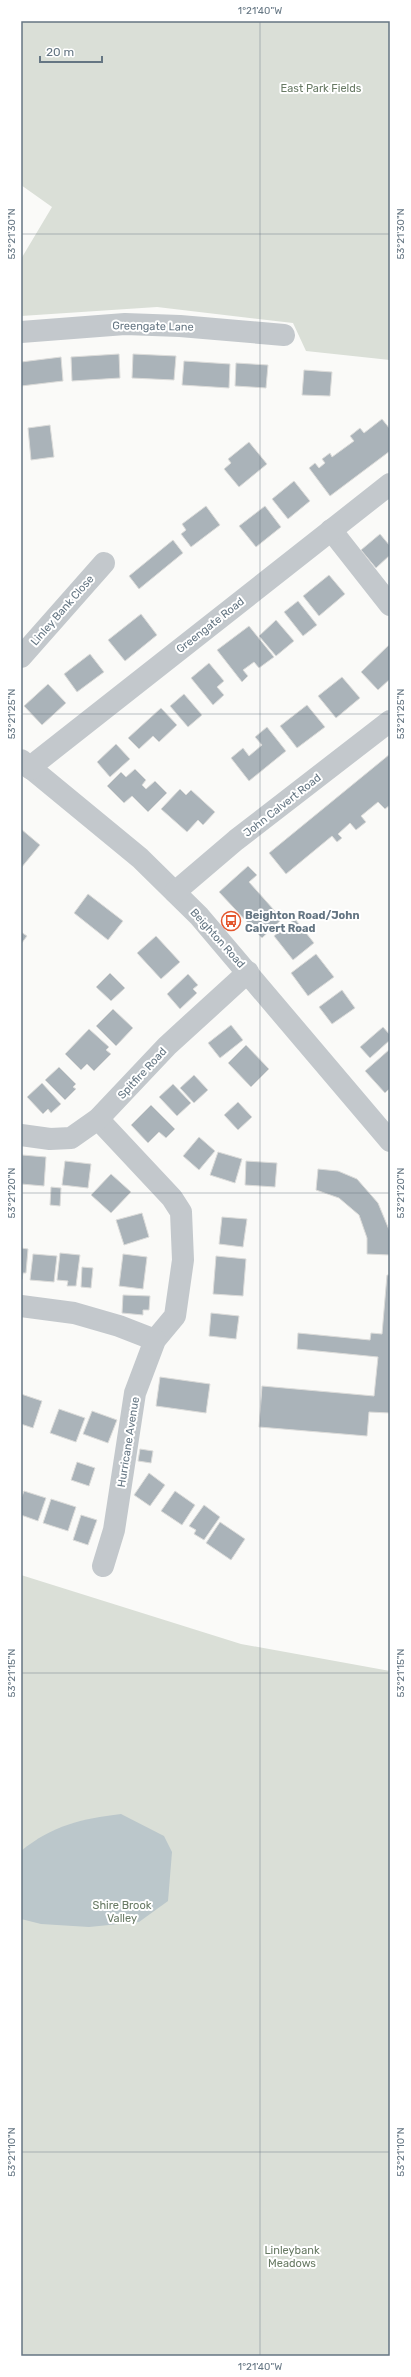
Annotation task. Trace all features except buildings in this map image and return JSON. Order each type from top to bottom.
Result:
[{"type":"street","name":"Greengate Lane","points":[[21,332],[125,324],[180,326],[284,335]]},
{"type":"street","name":"Greengate Road","points":[[26,765],[38,761],[390,484]]},
{"type":"street","points":[[331,530],[390,605]]},
{"type":"street","name":"Linley Bank Close","points":[[21,657],[104,564]]},
{"type":"street","name":"John Calvert Road","points":[[175,892],[225,849],[390,720]]},
{"type":"street","name":"Beighton Road","points":[[26,765],[128,848],[175,892],[248,972],[308,1046],[390,1141]]},
{"type":"street","name":"Spitfire Road","points":[[21,1135],[50,1139],[71,1138],[98,1120],[167,1046],[248,972]]},
{"type":"street","name":"Hurricane Avenue","points":[[98,1120],[172,1198],[181,1212],[183,1260],[175,1316],[155,1340],[135,1393],[114,1530],[103,1566]]},
{"type":"street","points":[[21,1306],[74,1313],[119,1326],[155,1340]]},
{"type":"green space","name":"East Park Fields","points":[[21,21],[390,21],[390,360],[306,351],[293,323],[157,307],[21,316],[21,259],[52,207],[21,185]]},
{"type":"green space","points":[[21,1575],[241,1644],[390,1671],[390,2356],[21,2356]]},
{"type":"shaded area","points":[[121,1814],[164,1836],[172,1852],[168,1901],[139,1922],[89,1927],[41,1924],[21,1919],[21,1851],[44,1835],[56,1829],[93,1818]]},
{"type":"place","name":"Beighton Road/John Calvert Road","points":[[231,921]]},
{"type":"park label","name":"Shire Brook Valley","points":[[122,1911]]},
{"type":"park label","name":"Linleybank Meadows","points":[[292,2256]]}]
